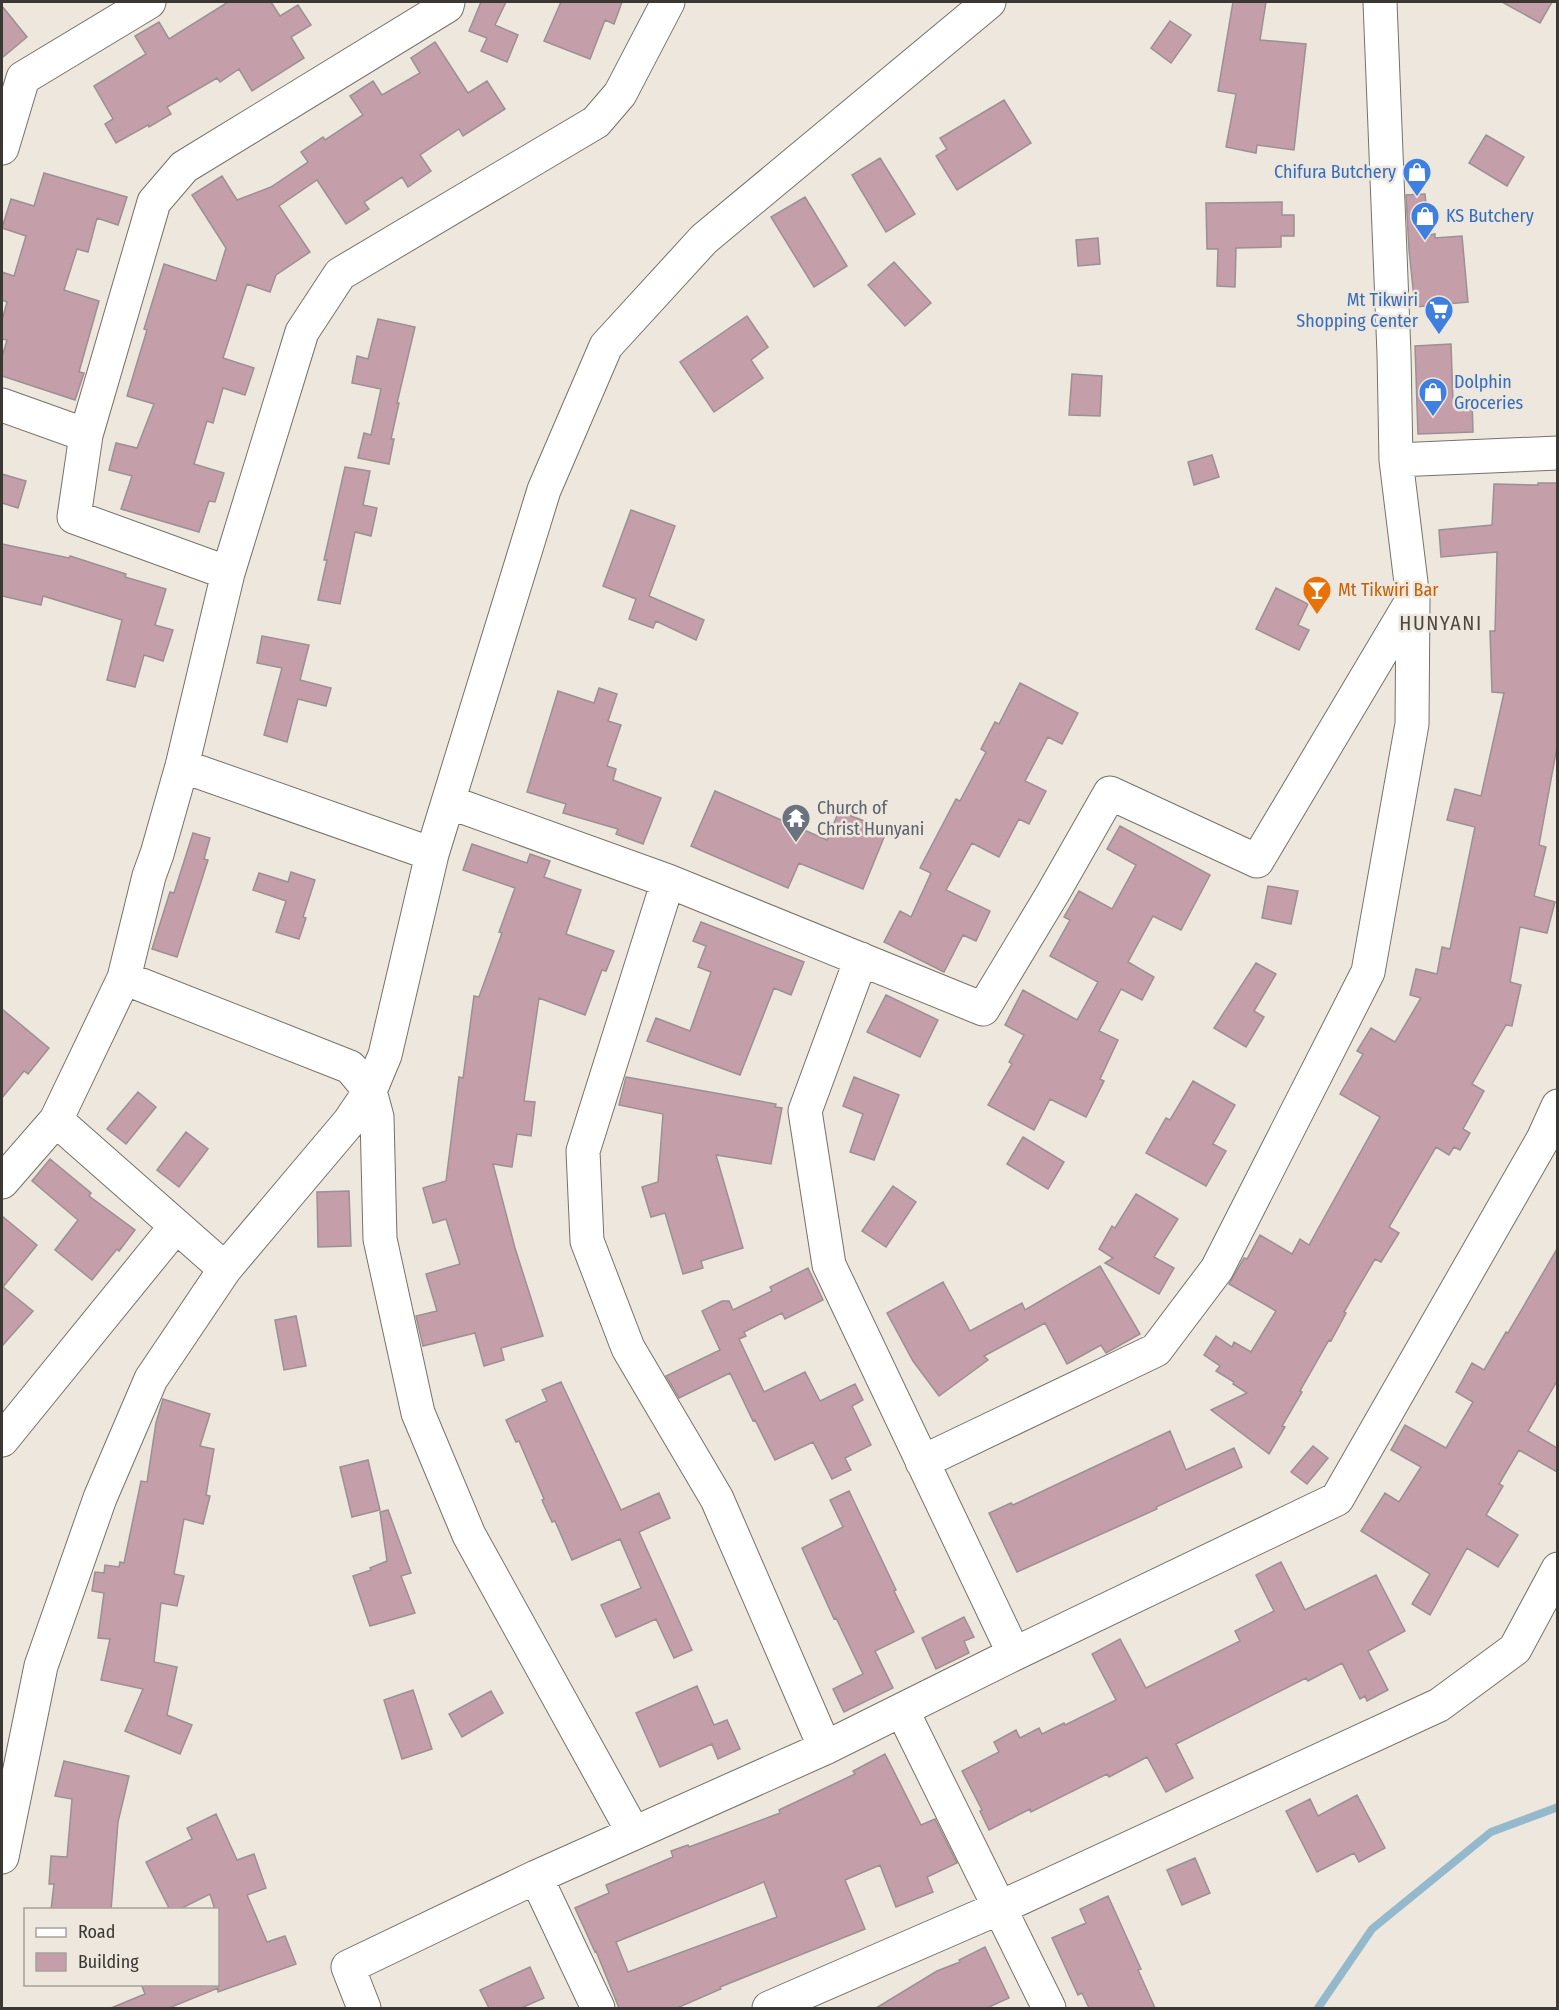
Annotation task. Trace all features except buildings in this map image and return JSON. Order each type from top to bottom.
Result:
[{"type":"street","points":[[2,148],[23,78],[150,2]]},
{"type":"street","points":[[228,573],[74,518],[86,435],[154,202],[184,167],[447,6],[448,2]]},
{"type":"street","points":[[2,1182],[56,1120],[124,978],[149,876],[158,854],[183,766],[228,573],[302,332],[340,274],[596,122],[620,94],[668,2]]},
{"type":"street","points":[[2,1857],[41,1666],[100,1498],[151,1379],[225,1269],[349,1122],[370,1091],[385,1056],[432,854],[544,490],[606,346],[704,239],[989,2]]},
{"type":"street","points":[[922,1462],[1156,1350],[1217,1269],[1368,972],[1412,724],[1413,599],[1396,460],[1380,2]]},
{"type":"street","points":[[2,405],[86,435]]},
{"type":"street","points":[[1396,460],[1557,453]]},
{"type":"street","points":[[448,802],[668,881],[983,1009],[1110,793],[1257,861],[1413,599]]},
{"type":"street","points":[[183,766],[432,854]]},
{"type":"street","points":[[668,881],[583,1151],[587,1241],[628,1348],[717,1499],[825,1748]]},
{"type":"street","points":[[861,959],[805,1111],[829,1265],[1014,1654]]},
{"type":"street","points":[[124,978],[350,1067],[370,1091],[377,1117],[380,1239],[418,1413],[469,1535],[633,1832]]},
{"type":"street","points":[[364,2008],[348,1967],[536,1876],[825,1748],[1014,1654],[1337,1499],[1543,1139],[1557,1106]]},
{"type":"street","points":[[56,1120],[225,1269]]},
{"type":"street","points":[[2,1440],[176,1226]]},
{"type":"street","points":[[769,2008],[999,1908],[1439,1705],[1515,1649],[1557,1569]]},
{"type":"street","points":[[902,1710],[1049,2008]]},
{"type":"street","points":[[536,1876],[598,2008]]},
{"type":"waterway","points":[[1318,2008],[1372,1929],[1491,1832],[1558,1807]]},
{"type":"place","name":"Chifura Butchery","points":[[1417,198]]},
{"type":"place","name":"KS Butchery","points":[[1425,242]]},
{"type":"place","name":"Mt Tikwiri Shopping Center","points":[[1439,336]]},
{"type":"place","name":"Dolphin Groceries","points":[[1433,418]]},
{"type":"place","name":"Mt Tikwiri Bar","points":[[1317,616]]},
{"type":"place","name":"Church of Christ Hunyani","points":[[796,844]]},
{"type":"district","name":"HUNYANI","points":[[1441,623]]}]
